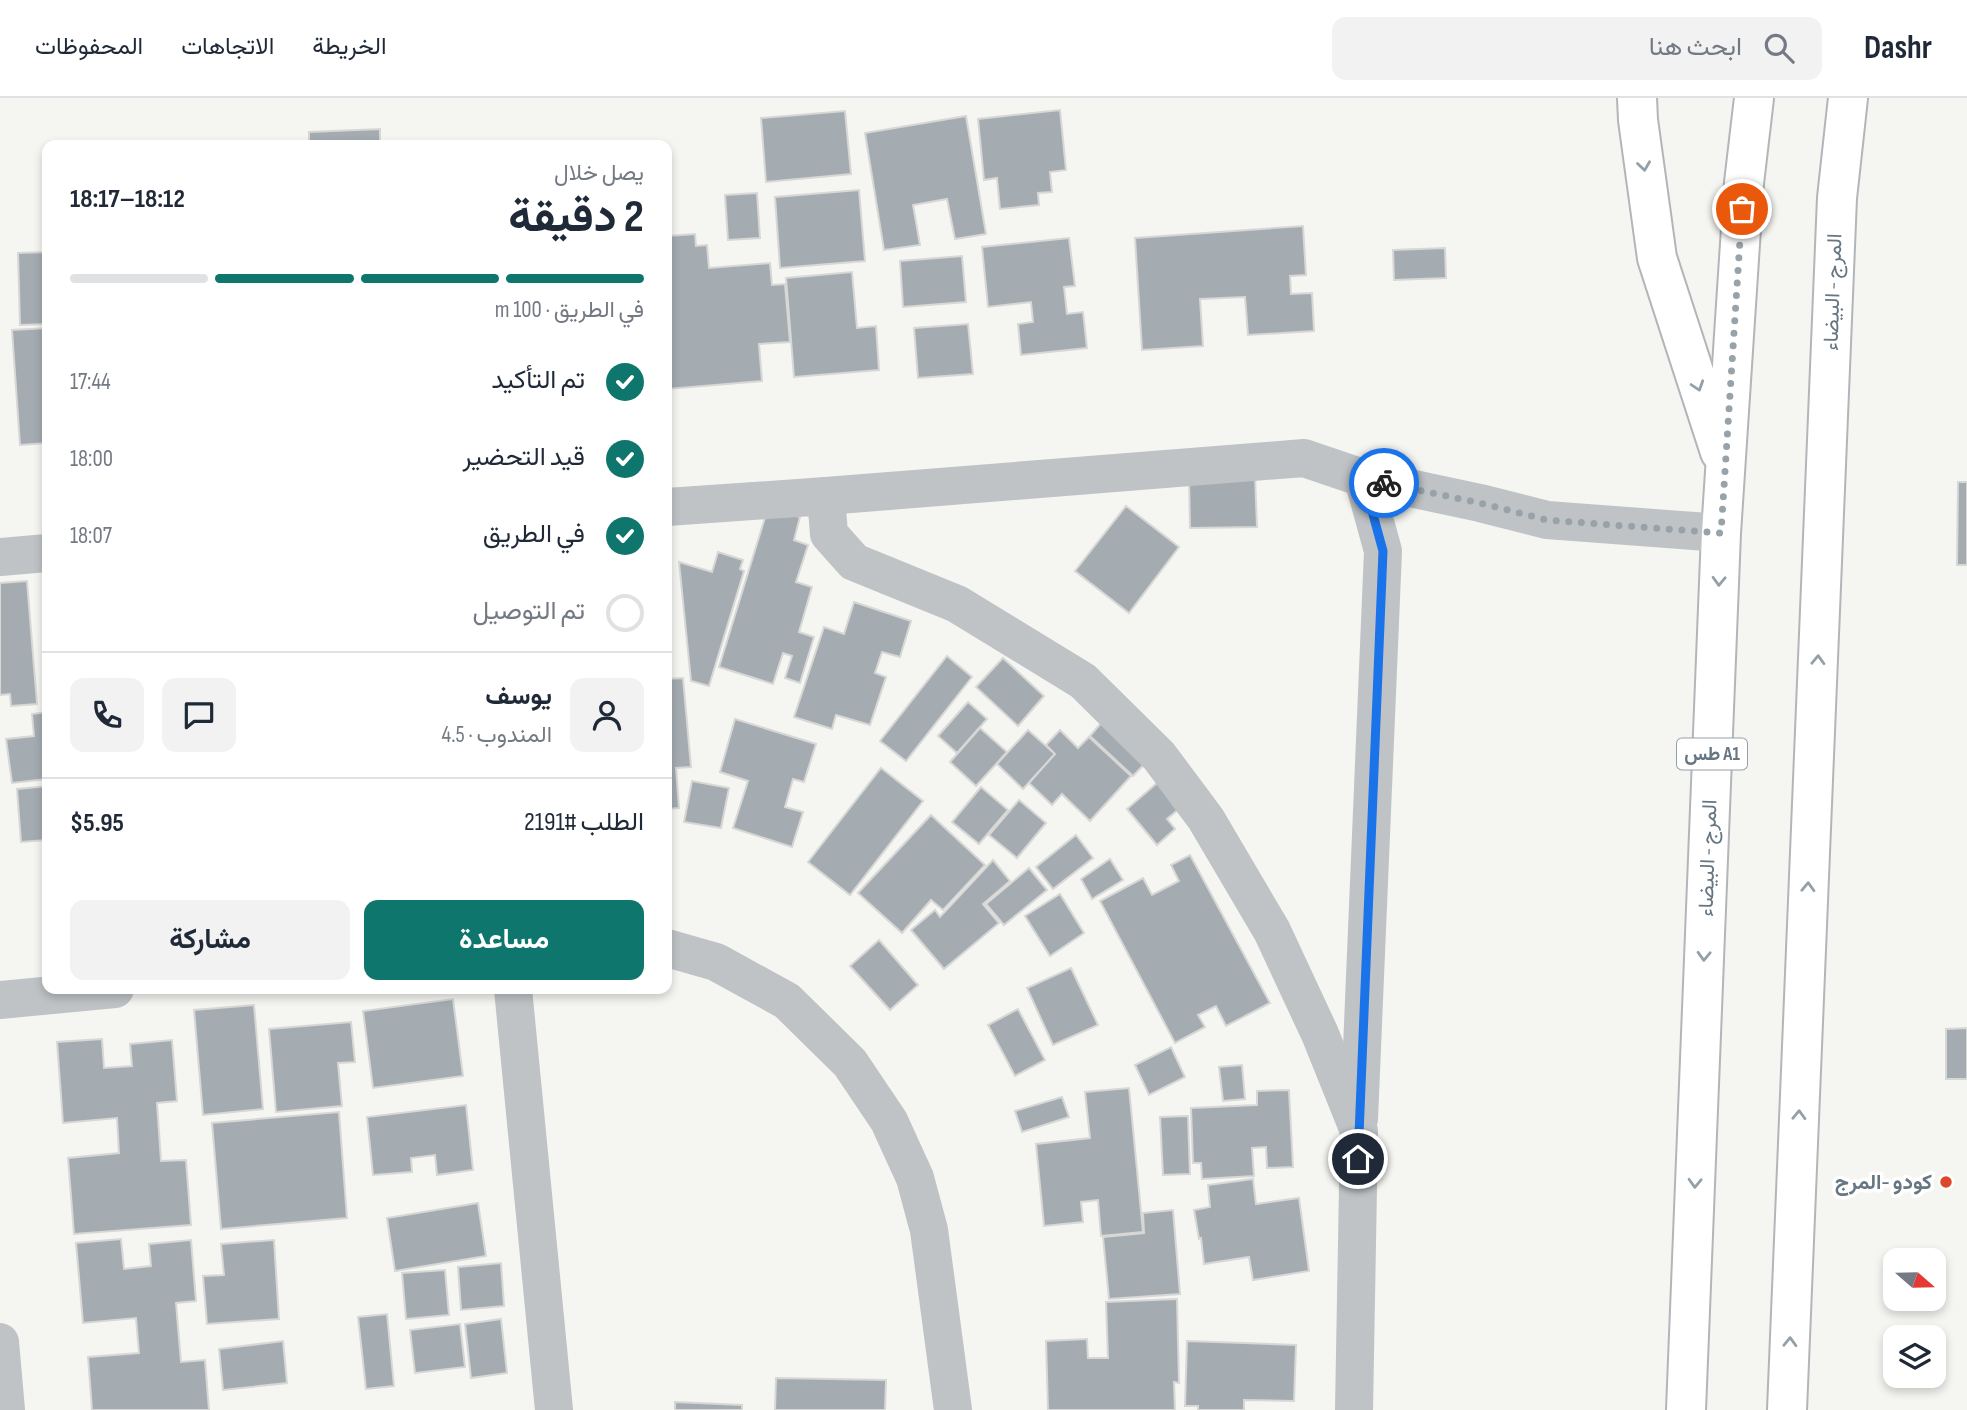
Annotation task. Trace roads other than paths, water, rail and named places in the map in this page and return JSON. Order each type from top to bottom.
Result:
[{"type":"highway","points":[[1637,98],[1657,258],[1726,472]]},
{"type":"highway","name":"المرج - البيضاء","points":[[1686,1410],[1721,533],[1744,183],[1754,98]]},
{"type":"highway","name":"المرج - البيضاء","points":[[1787,1410],[1837,198],[1848,98]]},
{"type":"street","points":[[672,507],[1304,458],[1363,478],[1547,520],[1721,533]]},
{"type":"street","points":[[1354,1410],[1359,1132],[1383,551],[1363,478]]},
{"type":"street","points":[[826,496],[829,534],[854,562],[957,604],[1083,681],[1159,756],[1206,819],[1272,931],[1320,1034],[1359,1132]]},
{"type":"street","points":[[0,557],[42,553]]},
{"type":"street","points":[[672,949],[716,962],[787,1001],[850,1063],[889,1121],[915,1178],[929,1230],[953,1410]]},
{"type":"street","points":[[0,1000],[63,994]]},
{"type":"street","points":[[513,994],[554,1410]]},
{"type":"street","points":[[0,1342],[6,1410]]},
{"type":"place","name":"كودو -المرج","points":[[1946,1182]]}]
